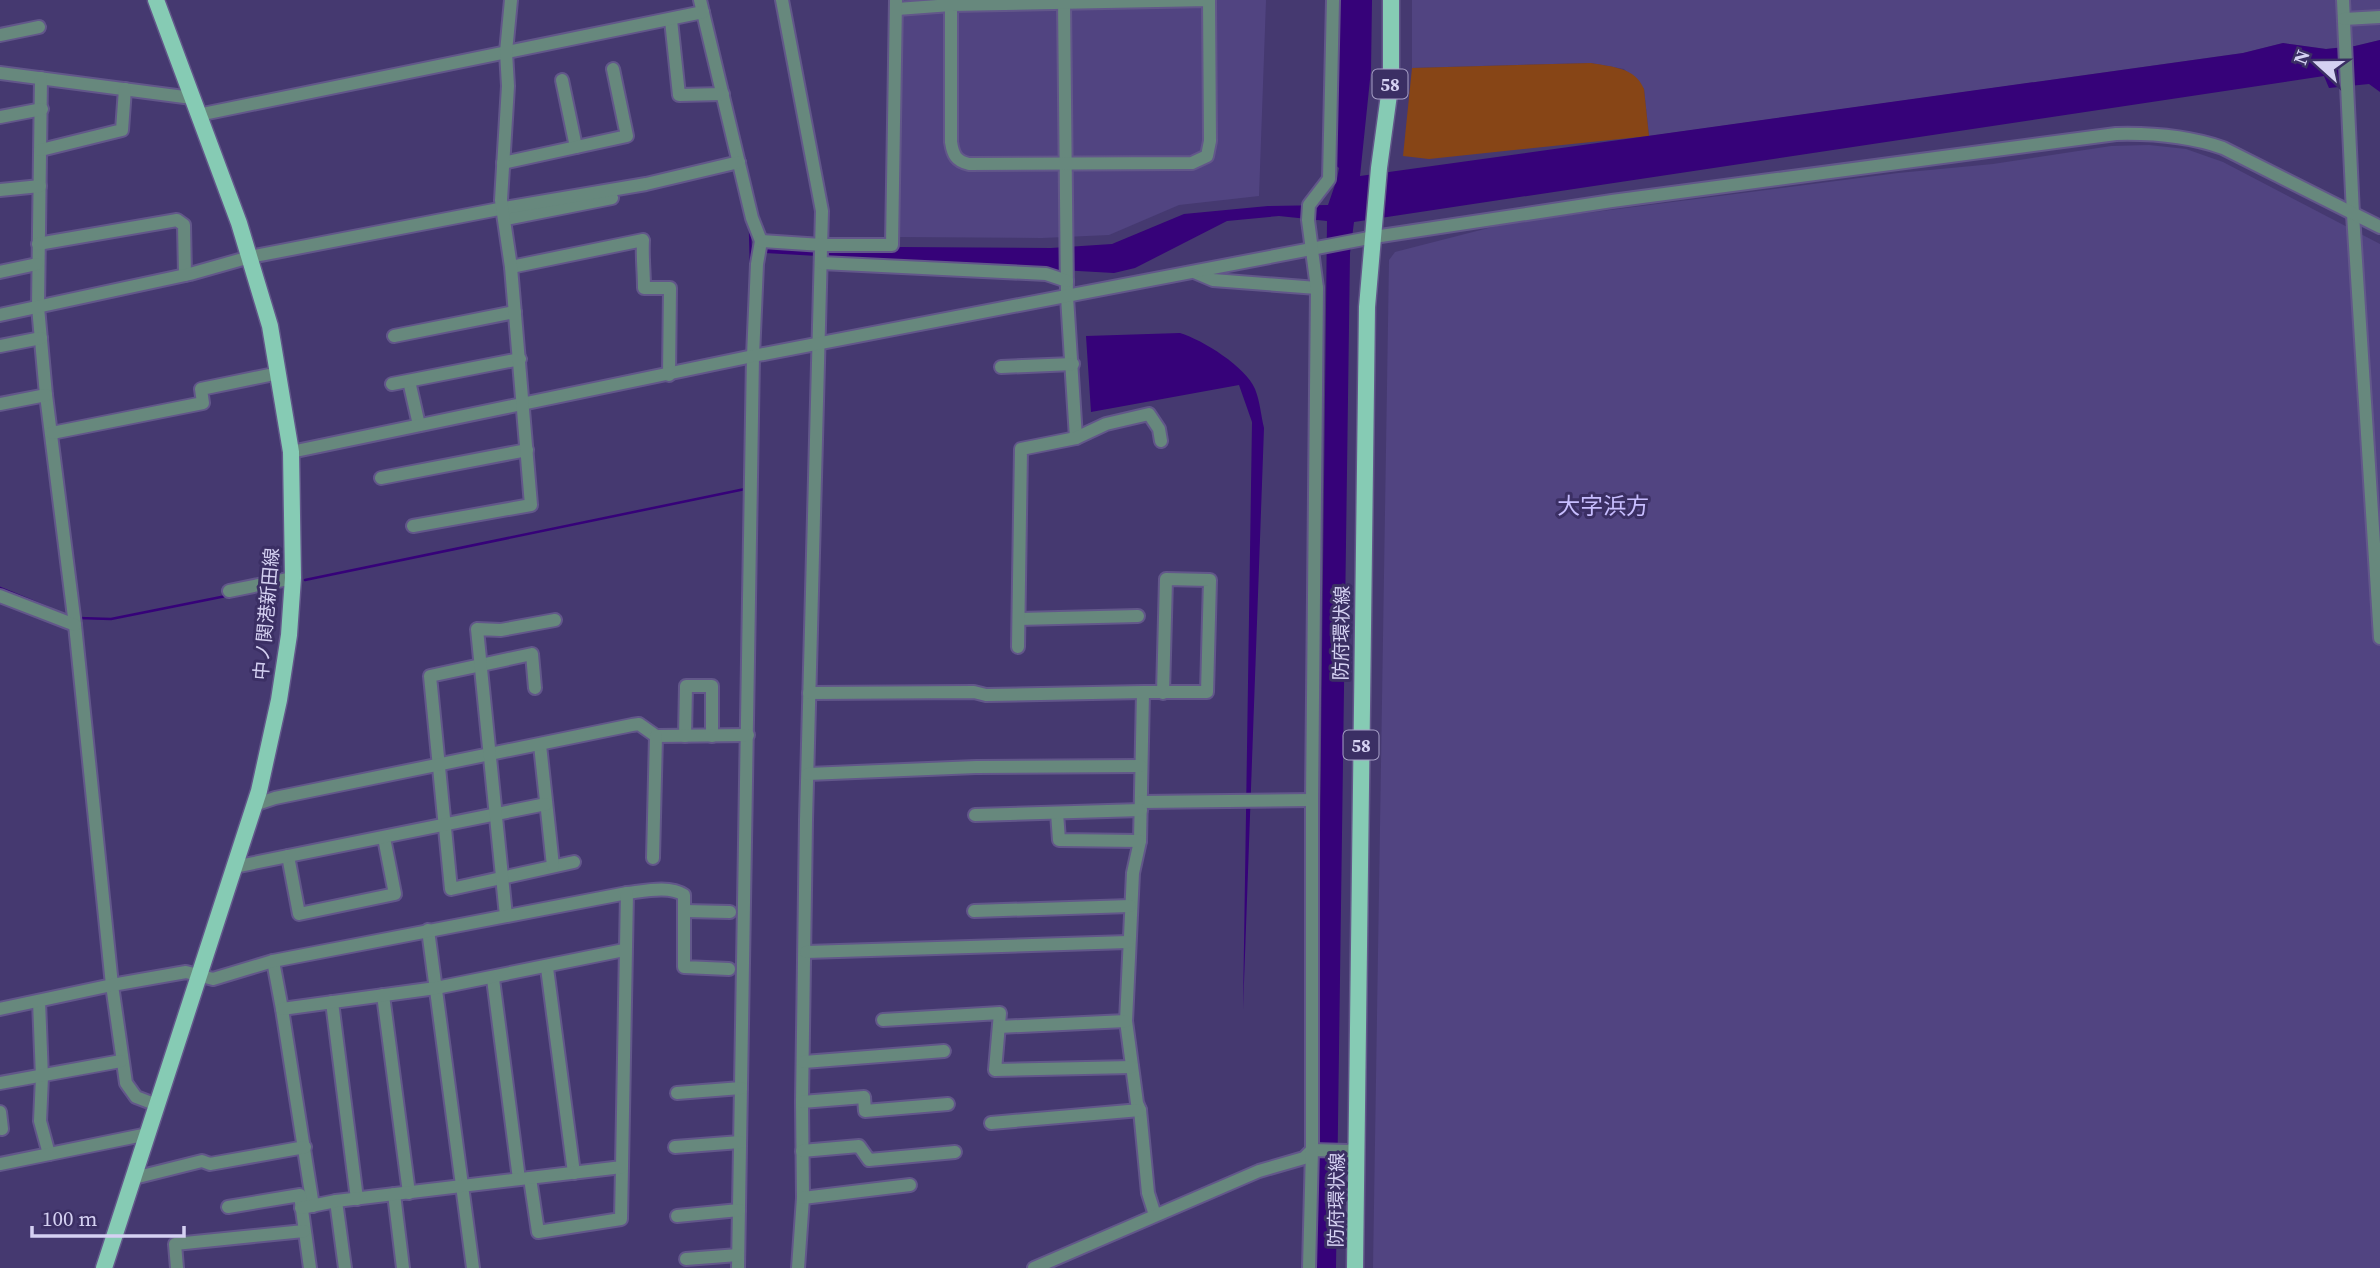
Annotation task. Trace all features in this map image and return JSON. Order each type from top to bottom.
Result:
[{"type":"main road","name":"中ノ関港新田線","points":[[104,1268],[254,805],[279,700],[289,635],[293,578],[291,452],[270,326],[250,257],[156,0]]},
{"type":"main road","name":"防府環状線","points":[[1355,1268],[1353,1150],[1367,307],[1379,168],[1391,80],[1391,0]]},
{"type":"street","points":[[413,526],[531,505],[511,267],[501,200],[508,86],[506,52],[511,0]]},
{"type":"street","points":[[782,0],[822,211],[808,775],[802,1102],[803,1198],[798,1268]]},
{"type":"street","points":[[761,241],[822,245],[892,245],[896,5],[1209,0],[1210,141],[1207,156],[1192,163],[1067,164],[970,164],[956,158],[951,142],[951,5]]},
{"type":"street","points":[[1309,1268],[1317,288],[1308,220],[1309,205],[1329,179],[1333,0]]},
{"type":"street","points":[[2343,0],[2353,214],[2380,638]]},
{"type":"street","points":[[1064,2],[1067,297],[1076,438]]},
{"type":"street","points":[[198,115],[671,20],[702,6],[752,218],[761,241],[757,264],[753,356],[738,1262],[687,1259]]},
{"type":"street","points":[[2344,19],[2380,17]]},
{"type":"street","points":[[671,20],[679,95],[723,94]]},
{"type":"street","points":[[0,35],[39,27]]},
{"type":"street","points":[[503,163],[627,136],[613,69]]},
{"type":"street","points":[[0,73],[192,98]]},
{"type":"street","points":[[41,78],[38,307],[46,395],[75,625],[112,985],[126,1083],[135,1097],[157,1105]]},
{"type":"street","points":[[562,80],[576,147]]},
{"type":"street","points":[[41,150],[122,130],[125,89]]},
{"type":"street","points":[[0,117],[42,109]]},
{"type":"street","points":[[291,452],[753,356],[1313,249],[1374,230],[2116,134],[2143,133],[2199,140],[2223,149],[2380,228]]},
{"type":"street","points":[[505,213],[738,162]]},
{"type":"street","points":[[0,190],[40,186]]},
{"type":"street","points":[[0,315],[185,275],[250,257],[644,191]]},
{"type":"street","points":[[38,244],[177,220],[184,225],[185,275]]},
{"type":"street","points":[[511,267],[643,240],[641,266],[644,271],[644,288],[670,288],[669,375]]},
{"type":"street","points":[[821,261],[1067,277]]},
{"type":"street","points":[[0,272],[37,264]]},
{"type":"street","points":[[1194,272],[1213,280],[1317,288]]},
{"type":"street","points":[[394,336],[515,312]]},
{"type":"street","points":[[0,346],[41,338]]},
{"type":"street","points":[[391,384],[520,359]]},
{"type":"street","points":[[1001,367],[1073,364]]},
{"type":"street","points":[[52,433],[203,403],[201,389],[279,373]]},
{"type":"street","points":[[409,381],[419,425]]},
{"type":"street","points":[[0,404],[46,395]]},
{"type":"street","points":[[1018,647],[1021,449],[1076,438],[1106,424],[1149,414],[1159,429],[1161,441]]},
{"type":"street","points":[[381,478],[527,450]]},
{"type":"street","points":[[229,591],[293,578]]},
{"type":"street","points":[[810,693],[974,692],[985,695],[1143,692],[1163,693],[1207,692],[1210,580],[1166,579],[1163,693]]},
{"type":"street","points":[[0,596],[75,625]]},
{"type":"street","points":[[1019,618],[1138,616]]},
{"type":"street","points":[[506,916],[477,629],[501,630],[555,620]]},
{"type":"street","points":[[535,688],[532,654],[482,667],[430,676],[451,888],[574,862]]},
{"type":"street","points":[[685,736],[686,686],[712,686],[712,736]]},
{"type":"street","points":[[1143,692],[1140,841],[1130,906],[1126,1021],[1140,1110],[1148,1193],[1155,1215]]},
{"type":"street","points":[[254,805],[639,724],[656,736],[748,735]]},
{"type":"street","points":[[653,858],[656,736]]},
{"type":"street","points":[[540,745],[553,866]]},
{"type":"street","points":[[808,775],[976,767],[1141,766]]},
{"type":"street","points":[[975,814],[1057,813],[1141,806],[1312,800]]},
{"type":"street","points":[[234,867],[546,804]]},
{"type":"street","points":[[1057,813],[1059,840],[1140,841]]},
{"type":"street","points":[[288,856],[299,915],[395,894],[384,838]]},
{"type":"street","points":[[0,1009],[186,972],[213,979],[272,961],[627,893],[678,891],[684,895],[684,967],[729,970]]},
{"type":"street","points":[[493,979],[525,1178],[538,1232],[621,1219],[627,893]]},
{"type":"street","points":[[974,911],[1130,906]]},
{"type":"street","points":[[685,911],[730,912]]},
{"type":"street","points":[[428,930],[473,1268]]},
{"type":"street","points":[[806,952],[1128,942]]},
{"type":"street","points":[[282,1009],[493,979],[624,950]]},
{"type":"street","points":[[272,961],[304,1147],[307,1207],[304,1231],[310,1268]]},
{"type":"street","points":[[547,968],[574,1172]]},
{"type":"street","points":[[383,995],[409,1192]]},
{"type":"street","points":[[38,1001],[42,1077],[40,1121],[49,1154]]},
{"type":"street","points":[[332,1002],[357,1199]]},
{"type":"street","points":[[883,1020],[1000,1013],[995,1070],[1132,1067]]},
{"type":"street","points":[[999,1027],[1126,1021]]},
{"type":"street","points":[[804,1062],[944,1051]]},
{"type":"street","points":[[0,1083],[121,1061]]},
{"type":"street","points":[[677,1093],[741,1088]]},
{"type":"street","points":[[802,1102],[864,1097],[865,1111],[948,1104]]},
{"type":"street","points":[[992,1124],[1140,1110]]},
{"type":"street","points":[[0,1112],[2,1129]]},
{"type":"street","points":[[0,1164],[148,1134]]},
{"type":"street","points":[[675,1147],[740,1142]]},
{"type":"street","points":[[802,1151],[859,1146],[869,1160],[954,1152]]},
{"type":"street","points":[[134,1178],[202,1161],[210,1164],[304,1147]]},
{"type":"street","points":[[1034,1268],[1259,1171],[1304,1158],[1312,1150],[1353,1150]]},
{"type":"street","points":[[307,1207],[336,1201],[622,1167]]},
{"type":"street","points":[[803,1198],[910,1185]]},
{"type":"street","points":[[394,1194],[403,1268]]},
{"type":"street","points":[[228,1207],[300,1195],[307,1207]]},
{"type":"street","points":[[336,1201],[345,1268]]},
{"type":"street","points":[[677,1216],[739,1210]]},
{"type":"street","points":[[177,1268],[175,1244],[304,1231]]},
{"type":"shaded area","points":[[896,0],[1266,0],[1259,196],[1179,205],[1109,235],[1042,238],[897,237]]},
{"type":"shaded area","points":[[1337,0],[1372,0],[1371,70],[1360,176],[2243,53],[2283,43],[2326,49],[2380,40],[2380,92],[2369,84],[2329,88],[2324,76],[1354,222],[1350,253],[1336,1268],[1315,1268],[1327,221],[1279,216],[1227,221],[1135,268],[1114,273],[765,253],[764,243],[1051,248],[1112,244],[1184,214],[1268,206],[1328,205],[1339,168],[1333,163]]},
{"type":"shaded area","points":[[1412,0],[2380,0],[2380,40],[2326,49],[2283,43],[2243,53],[1649,136],[1644,89],[1624,69],[1591,63],[1412,68]]},
{"type":"shaded area","points":[[1591,63],[1622,69],[1640,82],[1644,89],[1649,136],[1429,159],[1403,156],[1412,68]]},
{"type":"shaded area","points":[[2149,145],[2186,149],[2223,162],[2380,244],[2380,1268],[1373,1268],[1389,260],[1395,252],[1508,223],[1898,173],[1993,164],[2111,146]]},
{"type":"shaded area","points":[[1180,333],[1211,348],[1243,372],[1255,389],[1264,428],[1243,1010],[1252,422],[1239,385],[1091,412],[1086,336]]},
{"type":"waterway","points":[[750,229],[751,264]]},
{"type":"waterway","points":[[305,580],[745,489]]},
{"type":"waterway","points":[[0,588],[49,608]]},
{"type":"waterway","points":[[78,618],[111,619],[226,596]]},
{"type":"district","name":"大字浜方","points":[[1603,506]]}]
